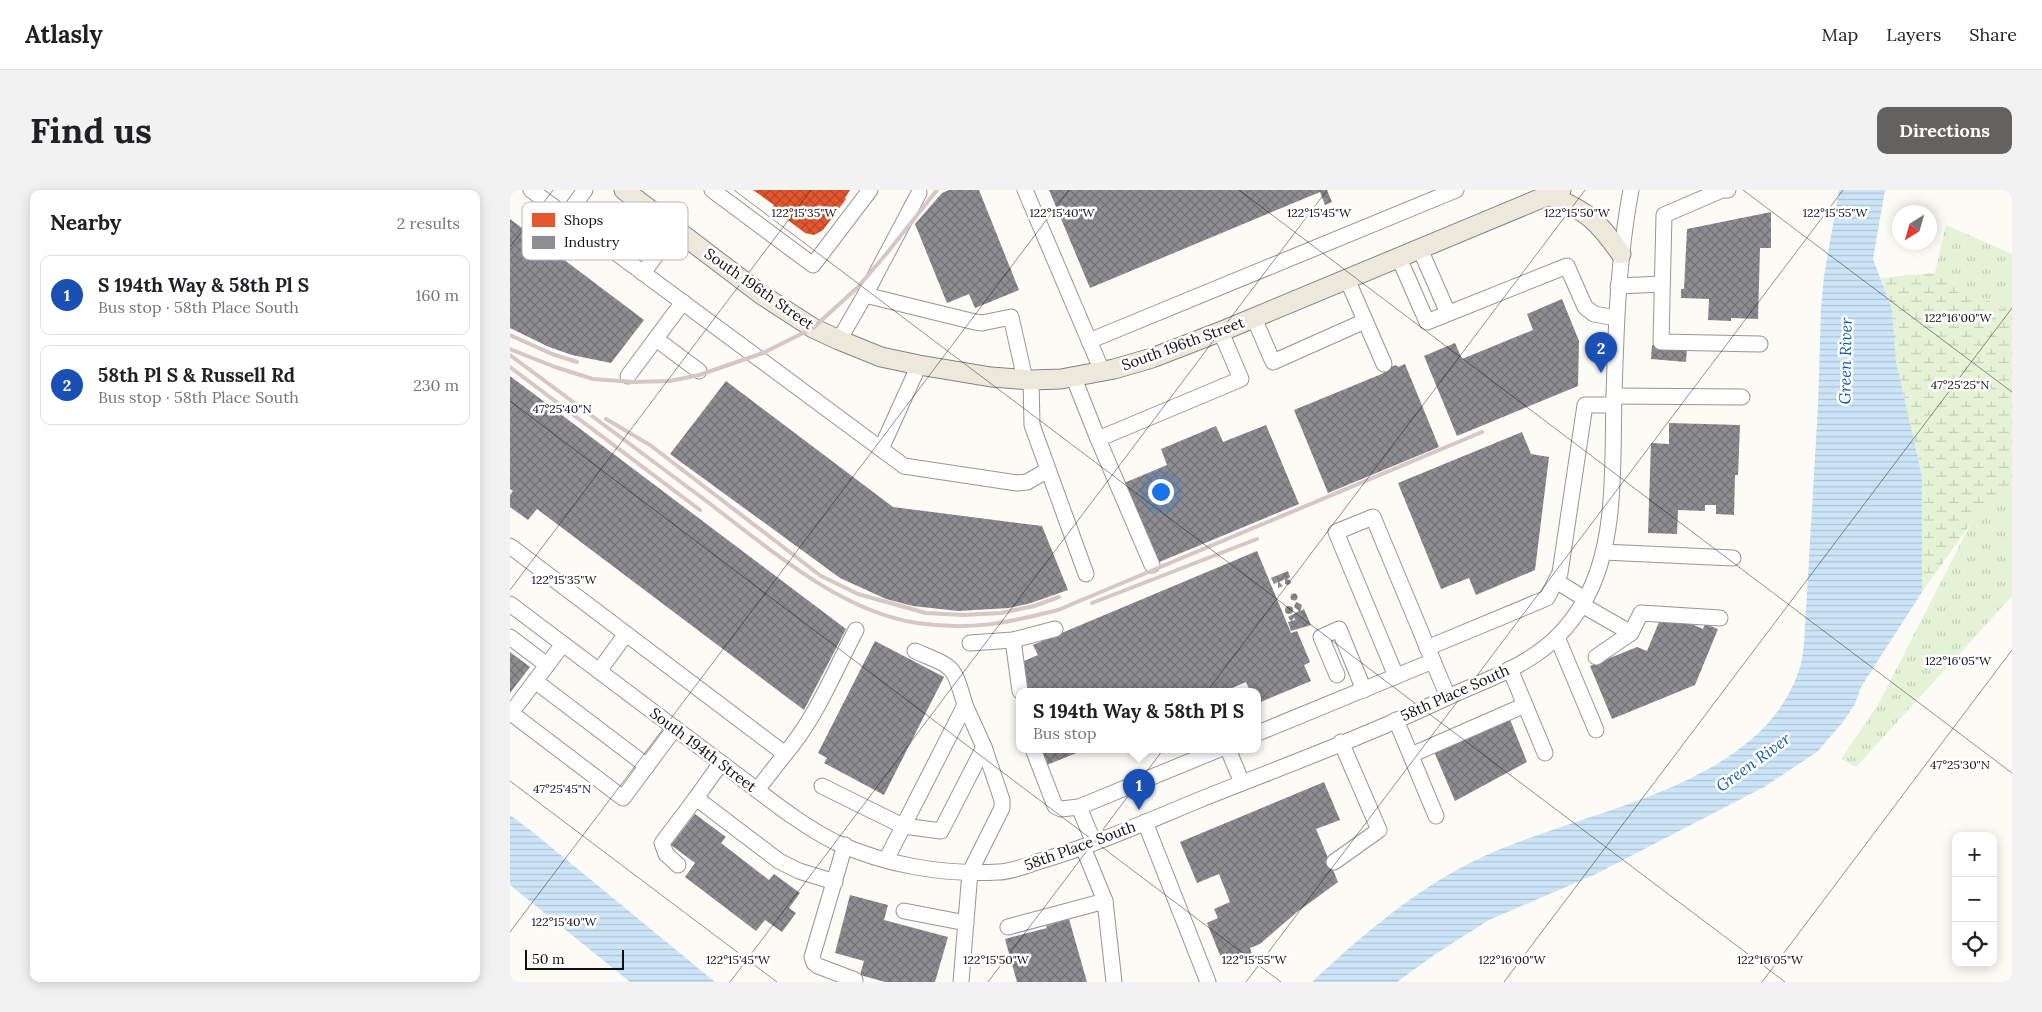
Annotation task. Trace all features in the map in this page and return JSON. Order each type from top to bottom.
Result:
[{"type":"main road","name":"South 196th Street","points":[[624,190],[640,202]]},
{"type":"main road","name":"South 196th Street","points":[[688,239],[762,294],[813,328],[881,356],[919,365],[991,377],[1028,380],[1061,379],[1152,358],[1221,332],[1555,193]]},
{"type":"main road","points":[[1555,193],[1579,208],[1604,229],[1621,254]]},
{"type":"street","points":[[531,190],[547,202]]},
{"type":"street","points":[[576,202],[585,190]]},
{"type":"street","points":[[712,190],[813,266],[870,190]]},
{"type":"street","points":[[1025,190],[1102,371]]},
{"type":"street","points":[[1089,341],[1456,190]]},
{"type":"street","name":"58th Place South","points":[[911,867],[970,872],[1002,872],[1089,845],[1448,698],[1510,669],[1537,653],[1557,637],[1584,602],[1596,577],[1603,552],[1610,496],[1618,286],[1631,190]]},
{"type":"street","points":[[1728,190],[1722,190],[1664,215],[1661,342],[1760,344]]},
{"type":"street","points":[[840,340],[919,193]]},
{"type":"street","points":[[1420,249],[1448,313]]},
{"type":"street","points":[[1398,258],[1426,322],[1567,266],[1585,307],[1590,312],[1616,318]]},
{"type":"street","points":[[625,260],[904,466],[1018,483],[1027,482],[1048,470]]},
{"type":"street","points":[[643,273],[652,260]]},
{"type":"street","points":[[1347,279],[1384,364]]},
{"type":"street","points":[[1618,286],[1662,284]]},
{"type":"street","points":[[865,295],[974,322],[982,323],[1011,317],[1028,380],[1032,425],[1086,574]]},
{"type":"street","points":[[628,376],[683,302]]},
{"type":"street","points":[[1254,318],[1273,362],[1365,321]]},
{"type":"street","points":[[1098,439],[1241,380],[1221,332]]},
{"type":"street","points":[[656,338],[699,371]]},
{"type":"street","points":[[881,449],[919,365]]},
{"type":"street","points":[[1072,376],[1152,565]]},
{"type":"street","points":[[1261,732],[1396,676],[1430,654],[1547,598],[1560,573],[1585,405],[1614,400],[1742,397]]},
{"type":"street","points":[[1396,676],[1336,532],[1373,517],[1448,698]]},
{"type":"street","points":[[510,546],[785,754]]},
{"type":"street","points":[[1603,552],[1733,558]]},
{"type":"street","points":[[1556,581],[1584,602],[1632,633]]},
{"type":"street","name":"South 194th Street","points":[[510,604],[796,819],[835,842],[911,867]]},
{"type":"street","points":[[1596,657],[1632,633],[1641,613],[1720,618]]},
{"type":"street","points":[[970,644],[1014,640],[1055,629]]},
{"type":"street","points":[[1336,675],[1320,637],[1339,629],[1364,690]]},
{"type":"street","points":[[757,790],[796,740],[808,721],[856,630]]},
{"type":"street","points":[[598,671],[626,634]]},
{"type":"street","points":[[510,637],[547,665]]},
{"type":"street","points":[[1557,637],[1596,730]]},
{"type":"street","points":[[1014,640],[1020,688]]},
{"type":"street","points":[[563,644],[511,713],[623,798],[675,728]]},
{"type":"street","points":[[914,651],[949,666],[953,670],[965,705],[984,747],[1002,800],[1002,808],[970,872],[961,982]]},
{"type":"street","points":[[1510,669],[1545,753]]},
{"type":"street","points":[[535,682],[647,766]]},
{"type":"street","points":[[886,860],[965,705]]},
{"type":"street","points":[[1410,755],[1525,705]]},
{"type":"street","points":[[1396,720],[1436,816]]},
{"type":"street","points":[[1334,862],[1379,830],[1342,742]]},
{"type":"street","points":[[822,786],[903,826],[941,831],[984,747]]},
{"type":"street","points":[[1035,753],[1055,806],[1061,809],[1079,807],[1210,753]]},
{"type":"street","points":[[1230,753],[1242,783]]},
{"type":"street","points":[[678,865],[666,854],[662,843],[721,764]]},
{"type":"street","points":[[696,798],[779,861],[799,872],[835,882]]},
{"type":"street","points":[[1079,807],[1105,901],[1114,982]]},
{"type":"street","points":[[1145,822],[1208,982]]},
{"type":"street","points":[[845,845],[812,957],[818,966],[855,980]]},
{"type":"street","points":[[1008,927],[1105,901]]},
{"type":"street","points":[[904,910],[966,923]]},
{"type":"green space","points":[[1946,225],[2012,254],[2012,313],[1935,273]]},
{"type":"green space","points":[[1935,273],[2012,313],[2012,483],[1971,523],[1922,592],[1922,476],[1896,361],[1892,309],[1881,278]]},
{"type":"green space","points":[[2012,483],[2012,596],[1856,767],[1841,759],[1878,705],[1971,523]]},
{"type":"water","name":"Green River","points":[[1839,190],[1885,190],[1873,259],[1892,309],[1896,361],[1922,476],[1922,592],[1861,687],[1855,704],[1843,722],[1817,752],[1764,787],[1596,874],[1489,920],[1437,953],[1397,982],[1312,982],[1388,916],[1428,887],[1450,874],[1513,844],[1656,793],[1702,772],[1743,746],[1776,713],[1798,673],[1803,650],[1818,406],[1821,308],[1824,276]]},
{"type":"water","points":[[510,815],[715,982],[630,982],[510,885]]},
{"type":"building: Shops","points":[[753,190],[850,190],[846,199],[823,230],[814,235],[805,233],[772,208],[774,205]]},
{"type":"building: Industry","points":[[949,190],[979,190],[1019,290],[975,308],[969,294],[947,303],[915,224],[942,193]]},
{"type":"building: Industry","points":[[1049,190],[1327,190],[1332,202],[1325,205],[1320,192],[1090,288]]},
{"type":"building: Industry","points":[[1771,212],[1771,248],[1760,248],[1758,319],[1731,318],[1731,321],[1708,320],[1709,299],[1681,298],[1681,289],[1684,289],[1687,229]]},
{"type":"building: Industry","points":[[510,219],[522,228],[522,260],[564,260],[644,320],[611,363],[572,355],[549,347],[510,328]]},
{"type":"building: Industry","points":[[1562,299],[1579,341],[1578,386],[1457,436],[1424,356],[1455,343],[1462,359],[1533,330],[1527,314]]},
{"type":"building: Industry","points":[[1652,345],[1687,348],[1686,362],[1651,359]]},
{"type":"building: Industry","points":[[1405,364],[1439,447],[1328,493],[1294,410],[1384,373],[1383,370]]},
{"type":"building: Industry","points":[[510,376],[846,629],[804,710],[537,509],[528,520],[510,507],[510,495],[513,491],[510,489]]},
{"type":"building: Industry","points":[[726,381],[893,507],[1042,526],[1068,590],[1031,603],[1009,608],[958,611],[913,606],[886,599],[840,578],[670,454]]},
{"type":"building: Industry","points":[[1669,423],[1740,425],[1738,475],[1735,475],[1734,515],[1716,514],[1716,505],[1705,505],[1705,511],[1678,510],[1677,534],[1648,533],[1651,443],[1669,444]]},
{"type":"building: Industry","points":[[1266,425],[1299,504],[1157,563],[1124,483],[1167,465],[1161,449],[1216,426],[1223,442]]},
{"type":"building: Industry","points":[[1522,432],[1531,454],[1549,457],[1535,570],[1476,595],[1469,578],[1441,589],[1398,483]]},
{"type":"building: Industry","points":[[1257,551],[1291,633],[1297,631],[1310,662],[1304,665],[1311,681],[1261,702],[1261,688],[1249,688],[1246,682],[1232,688],[1028,688],[1024,661],[1038,655],[1033,645]]},
{"type":"building: Industry","points":[[1288,571],[1290,577],[1287,579],[1291,583],[1285,584],[1285,579],[1279,582],[1283,586],[1278,588],[1278,582],[1274,584],[1271,578]]},
{"type":"building: Industry","points":[[1294,593],[1298,597],[1294,601],[1290,597]]},
{"type":"building: Industry","points":[[1296,602],[1301,604],[1300,611],[1304,609],[1311,625],[1291,631],[1288,622],[1292,621],[1288,617],[1299,611],[1294,607]]},
{"type":"building: Industry","points":[[1289,606],[1293,610],[1289,614],[1285,610]]},
{"type":"building: Industry","points":[[1659,622],[1689,623],[1703,629],[1705,624],[1718,629],[1695,685],[1612,719],[1590,666],[1637,647],[1647,651]]},
{"type":"building: Industry","points":[[875,641],[944,677],[884,795],[824,763],[827,758],[818,753]]},
{"type":"building: Industry","points":[[510,652],[530,667],[510,693]]},
{"type":"building: Industry","points":[[1509,717],[1527,762],[1455,801],[1433,749]]},
{"type":"building: Industry","points":[[1042,753],[1076,753],[1047,765]]},
{"type":"building: Industry","points":[[1324,782],[1340,820],[1316,829],[1338,882],[1297,912],[1260,944],[1250,948],[1252,954],[1224,965],[1207,923],[1218,918],[1214,909],[1230,902],[1219,874],[1197,883],[1180,842]]},
{"type":"building: Industry","points":[[695,814],[726,837],[721,843],[769,880],[774,874],[800,893],[789,908],[796,913],[782,932],[765,920],[756,931],[685,877],[695,863],[671,845]]},
{"type":"building: Industry","points":[[850,895],[888,905],[884,920],[948,937],[935,982],[885,982],[860,975],[864,961],[835,953]]},
{"type":"building: Industry","points":[[1069,919],[1087,982],[1017,982],[1005,939],[1047,928],[1046,926]]},
{"type":"railway","points":[[510,349],[555,367],[593,379],[634,382],[670,381],[699,375],[763,353],[813,328],[858,287],[937,190]]},
{"type":"railway","points":[[510,335],[552,354],[577,362]]},
{"type":"railway","points":[[510,355],[803,573],[858,605],[887,616],[936,625],[972,626],[989,624],[1022,619],[1058,610],[1482,432]]},
{"type":"railway","points":[[510,367],[700,510]]},
{"type":"railway","points":[[606,419],[650,445],[821,576],[858,594],[926,613],[963,615],[1001,613],[1034,606],[1059,597]]},
{"type":"railway","points":[[1092,603],[1257,539]]},
{"type":"place","name":"58th Pl S & Russell Rd","points":[[1601,373]]},
{"type":"place","name":"S 194th Way & 58th Pl S","points":[[1139,810]]}]
